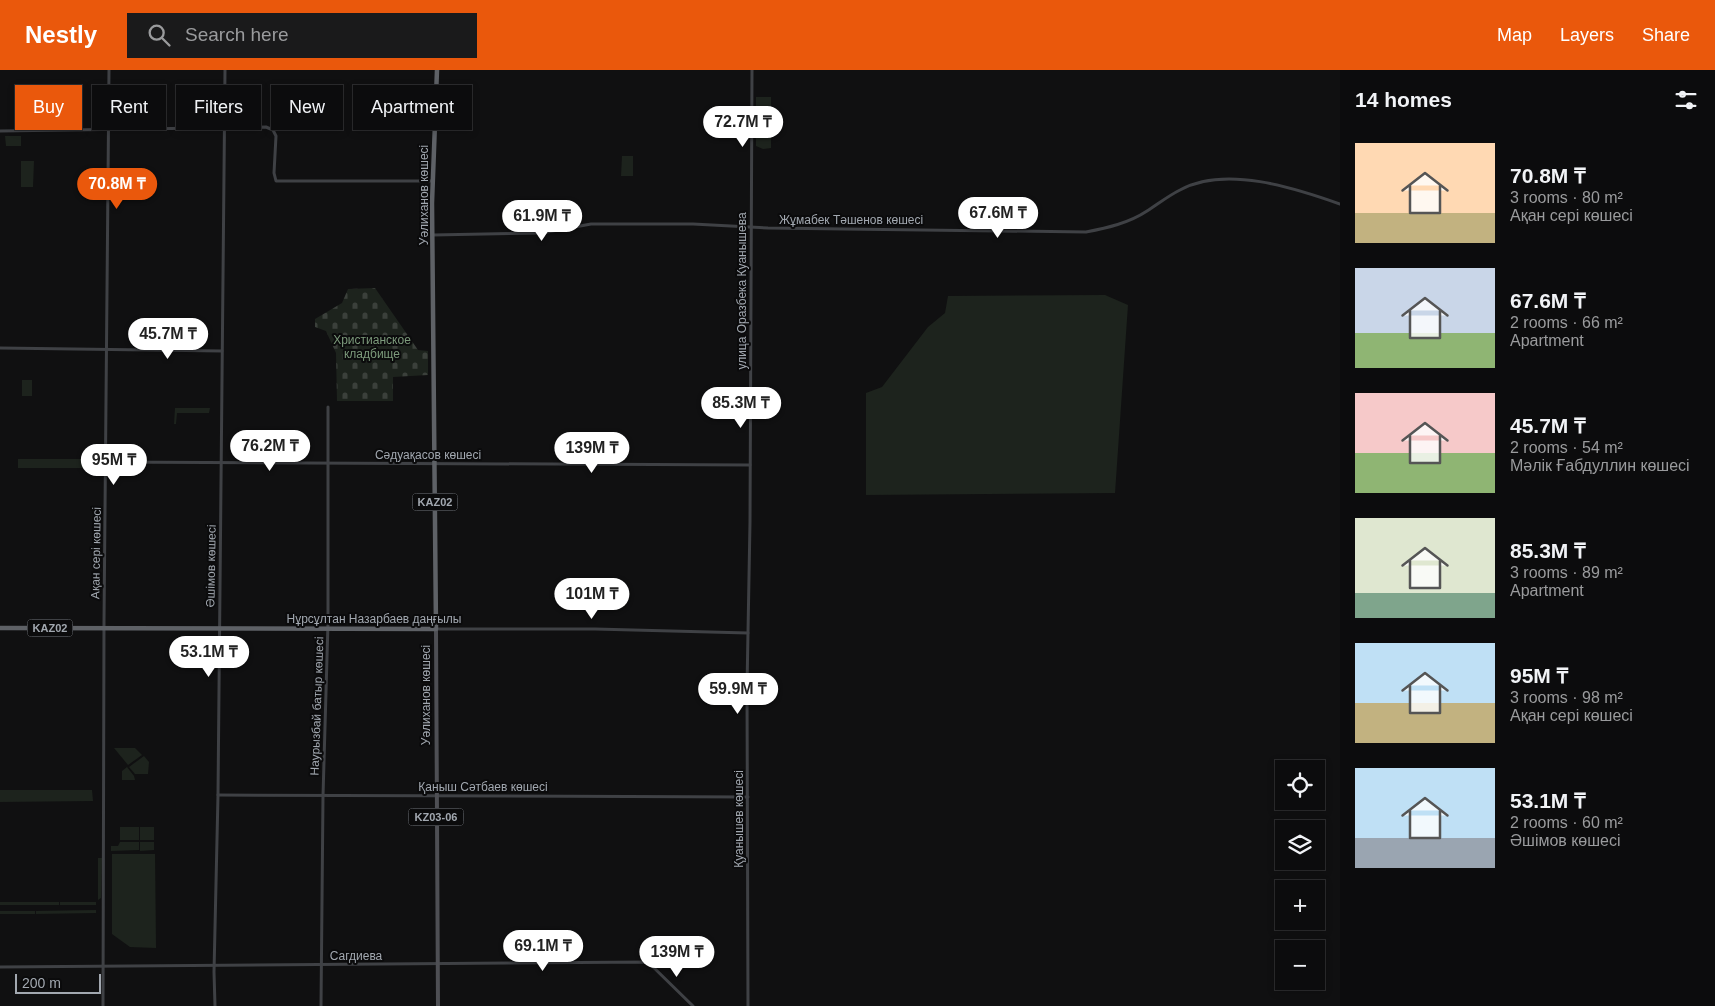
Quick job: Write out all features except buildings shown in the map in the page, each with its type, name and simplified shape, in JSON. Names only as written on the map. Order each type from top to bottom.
[{"type":"highway","name":"Уәлиханов көшесі","points":[[436,629],[434,290],[436,235],[433,181],[437,70]]},
{"type":"highway","name":"KАZ02","points":[[434,376],[436,235]]},
{"type":"highway","name":"Нұрсұлтан Назарбаев даңғылы","points":[[0,628],[436,629]]},
{"type":"main road","name":"Уәлиханов көшесі","points":[[436,629],[438,1006]]},
{"type":"street","name":"Ақан сері көшесі","points":[[109,70],[109,85]]},
{"type":"street","name":"Әшімов көшесі","points":[[225,85],[226,70]]},
{"type":"street","name":"улица Оразбека Куанышева","points":[[748,633],[752,70]]},
{"type":"street","points":[[261,127],[273,130],[276,138],[274,173],[276,181],[433,181]]},
{"type":"street","name":"Ақан сері көшесі","points":[[103,1006],[104,628],[109,130]]},
{"type":"street","points":[[0,131],[109,130]]},
{"type":"street","name":"Әшімов көшесі","points":[[214,1006],[218,795],[224,130]]},
{"type":"street","name":"Жұмабек Тәшенов көшесі","points":[[436,235],[542,233],[591,224],[693,224],[786,228],[1086,232],[1109,227],[1137,217],[1186,187],[1221,179],[1250,181],[1295,188],[1340,204]]},
{"type":"street","points":[[0,348],[222,351]]},
{"type":"street","name":"Наурызбай батыр көшесі","points":[[321,1006],[323,796],[328,628],[328,407]]},
{"type":"street","name":"Сәдуақасов көшесі","points":[[106,462],[750,465]]},
{"type":"street","name":"Нұрсұлтан Назарбаев даңғылы","points":[[436,629],[595,629],[748,633]]},
{"type":"street","name":"Қуанышев көшесі","points":[[748,633],[748,1006]]},
{"type":"street","name":"Қаныш Сәтбаев көшесі","points":[[218,795],[748,797]]},
{"type":"street","name":"Сагдиева","points":[[0,967],[648,962],[693,1006]]},
{"type":"green space","points":[[756,97],[771,97],[771,148],[763,149],[756,146]]},
{"type":"green space","points":[[5,136],[21,136],[21,146],[6,146]]},
{"type":"green space","points":[[622,156],[633,156],[633,176],[621,176]]},
{"type":"green space","points":[[21,161],[34,161],[33,187],[21,187]]},
{"type":"green space","name":"Христианское кладбище","points":[[375,288],[418,350],[428,351],[428,375],[393,377],[393,401],[337,401],[336,353],[326,331],[315,327],[315,319],[342,303],[348,289]]},
{"type":"green space","points":[[1105,295],[1128,305],[1115,493],[866,495],[866,393],[882,387],[928,327],[945,313],[948,296]]},
{"type":"green space","points":[[22,380],[32,380],[32,396],[22,396]]},
{"type":"green space","points":[[175,408],[210,408],[209,413],[177,413],[176,424],[174,424]]},
{"type":"green space","points":[[18,459],[99,459],[99,468],[18,468]]},
{"type":"green space","points":[[114,748],[135,748],[142,755],[128,765]]},
{"type":"green space","points":[[144,756],[149,762],[148,774],[135,774],[129,767]]},
{"type":"green space","points":[[127,767],[135,780],[122,780],[122,771]]},
{"type":"green space","points":[[0,790],[92,790],[93,801],[0,802]]},
{"type":"green space","points":[[120,827],[139,827],[139,840],[120,840]]},
{"type":"green space","points":[[140,827],[154,827],[154,840],[140,840]]},
{"type":"green space","points":[[120,842],[139,842],[139,850],[111,851],[111,846],[118,846]]},
{"type":"green space","points":[[140,842],[154,842],[154,850],[140,851]]},
{"type":"green space","points":[[112,854],[155,854],[156,948],[130,947],[112,934]]},
{"type":"green space","points":[[98,858],[102,858],[101,898],[98,900]]},
{"type":"green space","points":[[0,902],[59,902],[59,905],[0,905]]},
{"type":"green space","points":[[60,902],[96,902],[96,905],[60,905]]},
{"type":"green space","points":[[96,910],[96,913],[36,914],[36,911]]},
{"type":"green space","points":[[0,911],[35,911],[35,914],[0,914]]}]
